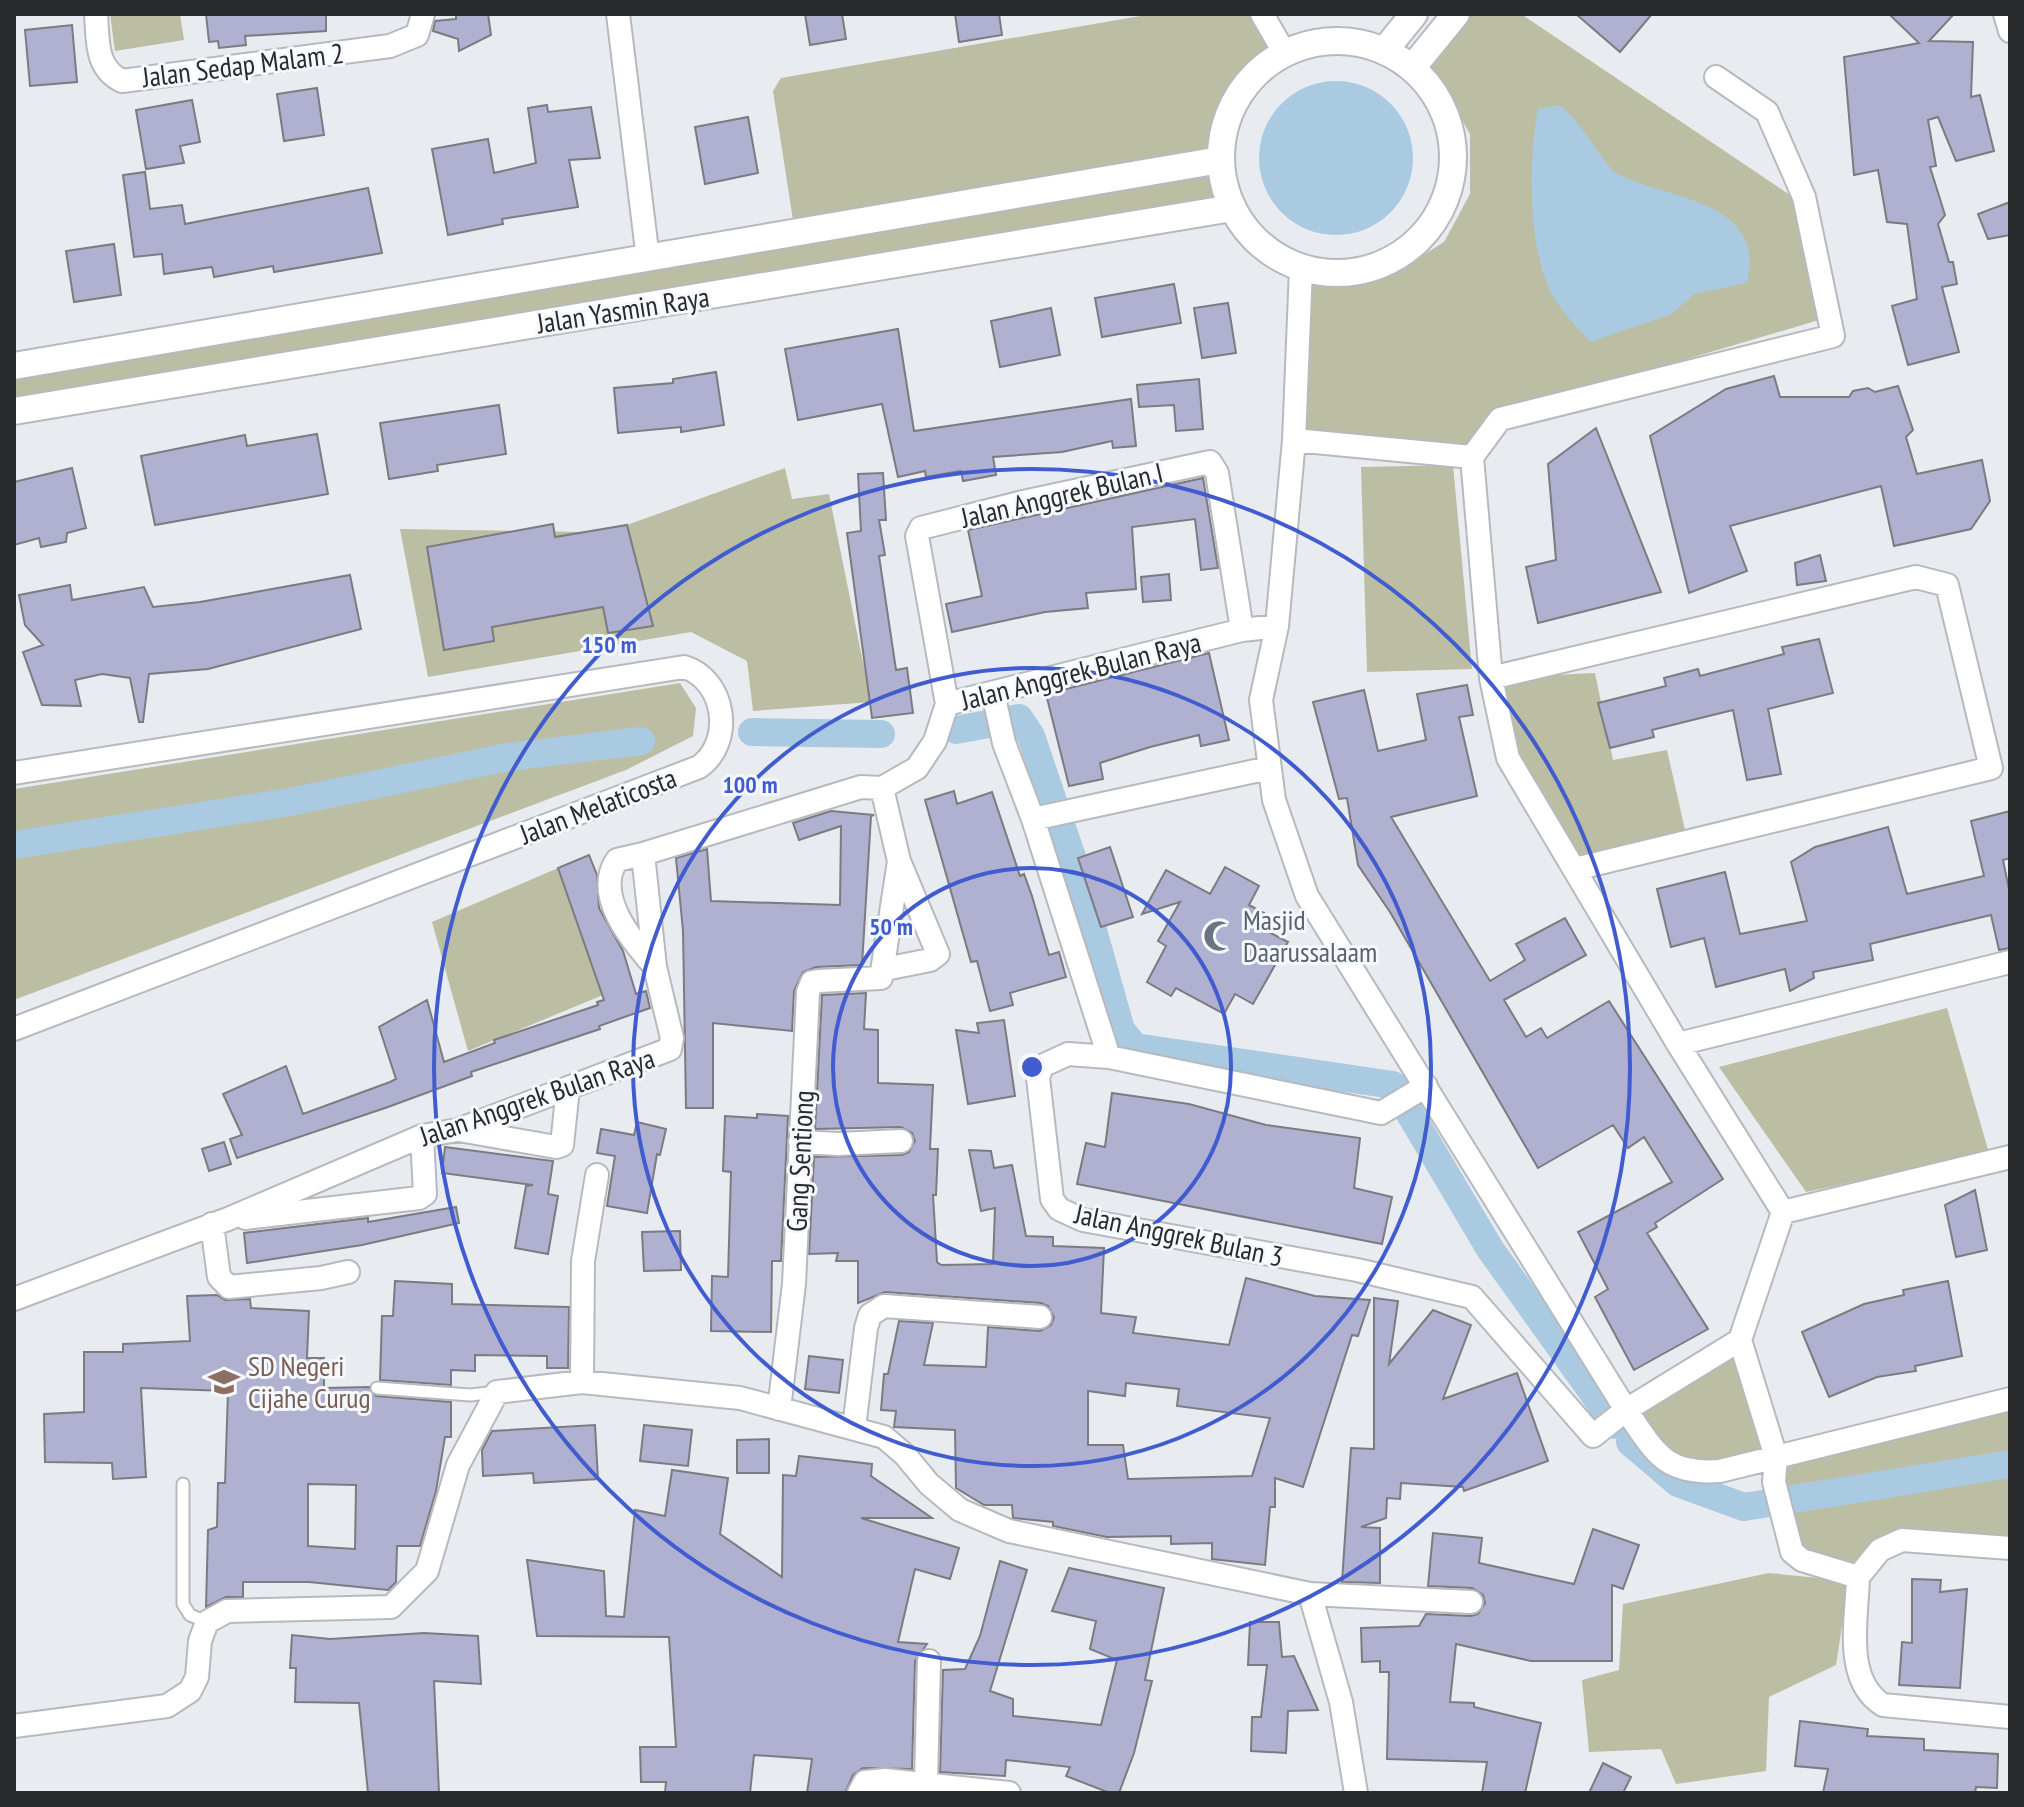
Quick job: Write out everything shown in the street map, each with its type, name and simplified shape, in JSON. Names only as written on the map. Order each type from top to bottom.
[{"type":"street","name":"Jalan Sedap Malam 2","points":[[96,14],[101,62],[110,76],[122,81],[390,46],[417,35],[423,14]]},
{"type":"street","points":[[618,14],[648,259]]},
{"type":"street","points":[[1262,14],[1284,52]]},
{"type":"street","points":[[1385,50],[1414,14]]},
{"type":"street","points":[[1412,68],[1456,14]]},
{"type":"street","points":[[1337,40],[1385,50],[1412,68],[1432,89],[1446,115],[1452,144],[1452,173],[1444,201],[1430,227],[1410,248],[1385,264],[1343,273],[1301,269],[1260,245],[1232,208],[1220,160],[1222,132],[1243,87],[1284,52],[1309,43],[1337,40]]},
{"type":"street","points":[[1716,77],[1767,112],[1804,197],[1833,336],[1500,419],[1472,457],[1491,678],[1508,758],[1678,1044],[1783,1212]]},
{"type":"street","name":"Jalan Yasmin Raya","points":[[14,366],[1220,160]]},
{"type":"street","name":"Jalan Yasmin Raya","points":[[14,411],[1232,208]]},
{"type":"street","points":[[1301,269],[1294,440],[1277,626],[1261,700],[1269,768],[1274,800],[1307,896],[1413,1095],[1655,1452],[1678,1470],[1720,1471],[2010,1399]]},
{"type":"street","points":[[1294,440],[1472,457]]},
{"type":"street","name":"Jalan Anggrek Bulan I","points":[[947,704],[917,536],[921,528],[1023,502],[1210,462],[1217,473],[1242,630]]},
{"type":"street","points":[[1491,678],[1916,577],[1947,585],[1991,768],[1575,869]]},
{"type":"street","name":"Jalan Anggrek Bulan Raya","points":[[14,1299],[220,1222],[422,1136],[458,1130],[670,1049],[672,1038],[655,967],[643,854],[861,787],[882,788],[925,760],[947,704],[995,699],[1242,630],[1277,626]]},
{"type":"street","name":"Jalan Melaticosta","points":[[14,773],[684,667],[698,671],[710,681],[721,708],[719,740],[710,759],[699,767],[14,1029]]},
{"type":"street","points":[[995,699],[1004,743],[1049,815],[1109,1057]]},
{"type":"street","points":[[1049,815],[1269,768]]},
{"type":"street","points":[[882,788],[899,861],[938,954],[930,960],[883,974],[899,861]]},
{"type":"street","points":[[643,854],[617,860],[609,883],[612,901],[629,937],[655,967]]},
{"type":"street","points":[[1678,1044],[2010,962]]},
{"type":"street","name":"Gang Sentiong","points":[[779,1409],[794,1284],[808,992],[812,982],[883,974]]},
{"type":"street","name":"Jalan Anggrek Bulan 3","points":[[1413,1095],[1381,1113],[1109,1057],[1068,1054],[1042,1066],[1038,1078],[1052,1199],[1059,1209],[1083,1220],[1357,1270],[1472,1297],[1593,1436],[1626,1410],[1740,1340]]},
{"type":"street","points":[[458,1130],[556,1147],[562,1145],[568,1088]]},
{"type":"street","points":[[348,1272],[321,1278],[229,1287],[219,1277],[220,1222],[419,1198],[425,1194],[427,1184],[422,1136]]},
{"type":"street","points":[[800,1142],[901,1141]]},
{"type":"street","points":[[1783,1212],[2010,1157]]},
{"type":"street","points":[[582,1382],[583,1261],[597,1175]]},
{"type":"street","points":[[1783,1212],[1740,1340],[1776,1457],[1775,1489],[1792,1552],[1802,1560],[1858,1577]]},
{"type":"street","points":[[854,1428],[866,1328],[870,1315],[884,1306],[1040,1317]]},
{"type":"street","points":[[14,1726],[167,1706],[190,1691],[197,1677],[200,1641],[207,1622],[227,1611],[391,1607],[427,1571],[458,1465],[497,1392],[582,1382],[740,1398],[884,1437],[905,1455],[929,1484],[960,1510],[1009,1531],[1310,1594],[1471,1602]]},
{"type":"street","points":[[2010,1548],[1902,1540],[1880,1550],[1858,1577],[1857,1664],[1861,1685],[1883,1705],[2010,1717]]},
{"type":"street","points":[[1310,1594],[1341,1702],[1356,1793]]},
{"type":"street","points":[[926,1782],[929,1661]]},
{"type":"street","points":[[859,1793],[865,1782],[926,1782],[981,1792],[1009,1793]]},
{"type":"lane","points":[[377,1388],[470,1395],[497,1392]]},
{"type":"lane","points":[[183,1484],[183,1604],[190,1615],[207,1622]]},
{"type":"green space","points":[[110,14],[180,14],[184,40],[115,51]]},
{"type":"green space","points":[[1152,14],[1263,14],[1284,52],[1246,88],[1226,120],[1223,157],[1232,208],[14,412],[14,366],[795,233],[773,91],[781,78]]},
{"type":"green space","points":[[1472,14],[1521,14],[1793,197],[1819,320],[1498,415],[1472,457],[1294,440],[1301,269],[1329,274],[1398,271],[1444,242],[1470,194],[1470,134],[1431,66]]},
{"type":"green space","points":[[1453,465],[1472,669],[1367,672],[1361,467]]},
{"type":"green space","points":[[785,468],[792,499],[829,494],[871,702],[753,711],[747,661],[691,632],[428,677],[400,529],[586,532],[627,525]]},
{"type":"green space","points":[[1595,673],[1613,760],[1667,750],[1688,843],[1575,869],[1508,758],[1491,678]]},
{"type":"green space","points":[[680,683],[696,708],[693,736],[626,770],[14,1000],[14,789]]},
{"type":"green space","points":[[558,868],[603,995],[468,1051],[432,922]]},
{"type":"green space","points":[[1947,1008],[1989,1153],[1806,1192],[1719,1067]]},
{"type":"green space","points":[[1740,1340],[1776,1457],[2010,1399],[2010,1548],[1902,1540],[1858,1577],[1802,1560],[1776,1458],[1678,1470],[1626,1410]]},
{"type":"green space","points":[[1769,1573],[1849,1581],[1836,1665],[1769,1697],[1766,1771],[1676,1784],[1661,1749],[1589,1752],[1582,1680],[1619,1670],[1623,1604]]},
{"type":"water","points":[[1336,81],[1366,86],[1391,103],[1408,128],[1413,158],[1408,188],[1391,213],[1366,230],[1336,235],[1306,230],[1281,213],[1264,188],[1259,158],[1264,128],[1281,103],[1306,86]]},
{"type":"water","points":[[1559,105],[1568,112],[1612,170],[1639,183],[1709,207],[1728,218],[1742,234],[1749,255],[1747,283],[1694,294],[1672,314],[1590,342],[1554,298],[1545,279],[1534,231],[1532,154],[1538,109]]},
{"type":"building","points":[[206,14],[326,14],[326,31],[245,36],[246,45],[219,48],[218,41],[209,42]]},
{"type":"building","points":[[456,14],[488,14],[491,35],[459,51],[458,39],[433,31],[435,21],[456,19]]},
{"type":"building","points":[[805,14],[842,14],[846,39],[810,45]]},
{"type":"building","points":[[955,14],[999,14],[1002,35],[959,42]]},
{"type":"building","points":[[1576,14],[1652,14],[1620,52]]},
{"type":"building","points":[[1889,14],[1954,14],[1929,41],[1973,42],[1971,97],[1980,95],[1994,151],[1956,161],[1938,117],[1928,120],[1936,166],[1930,167],[1945,215],[1938,224],[1949,262],[1953,262],[1957,284],[1942,287],[1959,352],[1908,365],[1892,306],[1917,299],[1907,224],[1887,222],[1878,170],[1854,175],[1844,57],[1919,43]]},
{"type":"building","points":[[72,25],[77,82],[30,86],[25,30]]},
{"type":"building","points":[[317,88],[324,135],[284,141],[277,94]]},
{"type":"building","points":[[192,100],[200,142],[180,146],[184,163],[146,169],[136,110]]},
{"type":"building","points":[[547,105],[548,112],[591,107],[600,158],[569,160],[578,207],[502,219],[503,224],[448,235],[432,149],[488,139],[494,173],[536,163],[528,108]]},
{"type":"building","points":[[748,117],[758,173],[705,184],[695,127]]},
{"type":"building","points":[[145,172],[150,209],[182,205],[185,224],[368,188],[382,253],[274,272],[273,266],[214,277],[212,267],[164,274],[162,254],[134,257],[123,175]]},
{"type":"building","points":[[2010,202],[2010,235],[1988,239],[1978,214]]},
{"type":"building","points":[[114,244],[121,295],[74,302],[66,251]]},
{"type":"building","points":[[1174,284],[1181,323],[1102,337],[1095,298]]},
{"type":"building","points":[[1228,303],[1236,353],[1202,358],[1194,308]]},
{"type":"building","points":[[1051,308],[1060,355],[1000,367],[991,321]]},
{"type":"building","points":[[898,329],[914,431],[1131,399],[1136,446],[1113,448],[1112,441],[1062,452],[993,457],[996,475],[963,481],[961,471],[926,477],[925,471],[898,477],[882,404],[798,420],[785,349]]},
{"type":"building","points":[[716,372],[724,425],[681,432],[681,427],[618,433],[614,388],[673,383],[673,379]]},
{"type":"building","points":[[1774,376],[1780,397],[1849,397],[1853,391],[1868,388],[1875,392],[1898,386],[1913,430],[1906,437],[1917,474],[1982,460],[1990,501],[1971,529],[1894,546],[1881,486],[1730,526],[1747,571],[1689,593],[1650,436],[1726,389]]},
{"type":"building","points":[[1199,379],[1203,429],[1176,431],[1174,405],[1139,407],[1137,385]]},
{"type":"building","points":[[499,405],[506,454],[437,465],[438,471],[389,479],[380,423]]},
{"type":"building","points":[[1596,428],[1661,592],[1538,623],[1526,567],[1556,560],[1548,464]]},
{"type":"building","points":[[317,434],[328,494],[155,525],[141,456],[245,435],[247,446]]},
{"type":"building","points":[[72,468],[86,528],[67,533],[66,542],[41,547],[39,538],[14,545],[14,482]]},
{"type":"building","points":[[883,473],[886,520],[879,520],[885,555],[879,556],[896,670],[907,668],[913,713],[872,718],[847,533],[861,531],[858,474]]},
{"type":"building","points":[[1203,478],[1218,568],[1201,570],[1195,519],[1132,527],[1136,589],[1086,593],[1088,608],[1045,612],[952,632],[946,604],[982,596],[968,530]]},
{"type":"building","points":[[553,524],[555,537],[627,525],[653,626],[608,633],[603,607],[492,627],[494,641],[444,650],[427,547]]},
{"type":"building","points":[[1820,555],[1826,581],[1797,585],[1795,563]]},
{"type":"building","points":[[1169,574],[1171,600],[1143,602],[1141,577]]},
{"type":"building","points":[[350,575],[361,629],[208,669],[149,674],[143,722],[139,722],[130,678],[102,674],[75,680],[81,706],[42,705],[23,652],[43,645],[25,625],[19,595],[70,585],[72,600],[144,587],[153,607],[200,602]]},
{"type":"building","points":[[1819,639],[1833,693],[1768,709],[1781,774],[1747,780],[1733,710],[1652,730],[1654,737],[1610,748],[1598,703],[1666,686],[1664,678],[1698,669],[1700,676],[1784,654],[1782,647]]},
{"type":"building","points":[[1209,653],[1229,740],[1201,746],[1199,735],[1150,747],[1100,763],[1103,779],[1069,786],[1046,694]]},
{"type":"building","points":[[1467,685],[1473,715],[1459,717],[1477,796],[1391,817],[1490,981],[1525,960],[1516,944],[1565,918],[1586,955],[1504,1000],[1526,1037],[1541,1028],[1547,1038],[1609,1001],[1723,1179],[1655,1223],[1657,1227],[1647,1233],[1708,1329],[1634,1370],[1595,1297],[1608,1289],[1578,1232],[1672,1182],[1644,1137],[1628,1148],[1613,1125],[1538,1168],[1390,912],[1358,865],[1347,798],[1339,799],[1313,702],[1364,690],[1378,751],[1426,740],[1417,694]]},
{"type":"building","points":[[954,791],[957,804],[992,792],[1020,876],[1024,874],[1032,896],[1049,955],[1059,952],[1066,977],[1010,993],[1013,1005],[990,1011],[977,961],[971,962],[925,800]]},
{"type":"building","points":[[831,811],[874,815],[871,816],[862,965],[816,967],[803,972],[794,991],[792,1031],[713,1023],[713,1108],[686,1108],[683,931],[676,858],[707,849],[711,901],[840,905],[841,826],[799,840],[793,823]]},
{"type":"building","points":[[2010,811],[2010,858],[2003,860],[2010,894],[2010,948],[1999,950],[1991,915],[1870,944],[1873,960],[1813,972],[1814,978],[1790,991],[1785,969],[1716,987],[1704,938],[1671,947],[1657,889],[1725,872],[1740,934],[1807,921],[1791,862],[1815,847],[1888,827],[1907,894],[1984,876],[1971,821]]},
{"type":"building","points":[[1110,847],[1133,917],[1101,927],[1078,858]]},
{"type":"building","points":[[589,855],[597,875],[599,908],[623,951],[636,994],[646,991],[650,1008],[599,1026],[600,1029],[471,1072],[472,1076],[388,1107],[237,1158],[230,1139],[242,1135],[223,1094],[286,1066],[303,1114],[390,1082],[396,1079],[379,1027],[427,1000],[444,1062],[495,1043],[494,1040],[598,1005],[597,1002],[604,1000],[558,868]]},
{"type":"building","name":"Masjid Daarussalaam","points":[[1225,867],[1259,886],[1249,905],[1275,919],[1269,932],[1288,942],[1253,1004],[1235,994],[1224,1014],[1176,988],[1171,996],[1147,982],[1166,946],[1158,941],[1180,902],[1142,914],[1166,870],[1210,894]]},
{"type":"building","points":[[866,993],[864,1029],[878,1030],[878,1083],[933,1085],[930,1149],[938,1149],[936,1195],[933,1195],[937,1262],[941,1265],[993,1264],[995,1208],[981,1211],[969,1150],[991,1151],[994,1168],[1012,1165],[1026,1236],[1053,1237],[1053,1246],[1104,1248],[1101,1313],[1136,1317],[1133,1333],[1229,1345],[1246,1278],[1315,1296],[1370,1300],[1358,1336],[1352,1335],[1303,1487],[1275,1478],[1275,1507],[1270,1507],[1265,1565],[1212,1559],[1212,1543],[1171,1544],[1171,1536],[1107,1537],[1053,1526],[1053,1522],[1013,1518],[1012,1505],[984,1505],[956,1488],[955,1430],[894,1427],[896,1411],[881,1410],[884,1374],[888,1374],[899,1321],[933,1323],[924,1365],[986,1367],[988,1327],[1040,1331],[1051,1325],[1054,1317],[1048,1306],[1041,1303],[885,1292],[858,1303],[858,1261],[836,1261],[838,1253],[809,1254],[814,1157],[902,1155],[909,1152],[915,1141],[912,1133],[901,1127],[815,1129],[822,995]],"holes":[[[1126,1383],[1179,1389],[1177,1406],[1270,1418],[1252,1476],[1128,1479],[1123,1445],[1088,1445],[1088,1391],[1125,1396]]]},
{"type":"building","points":[[1004,1020],[1015,1096],[968,1104],[956,1030],[979,1033],[977,1023]]},
{"type":"building","points":[[1112,1093],[1189,1104],[1266,1125],[1360,1138],[1354,1188],[1392,1197],[1382,1244],[1077,1184],[1086,1143],[1105,1147]]},
{"type":"building","points":[[757,1114],[788,1116],[781,1261],[772,1261],[771,1332],[711,1331],[712,1276],[728,1277],[731,1172],[723,1171],[725,1116],[757,1118]]},
{"type":"building","points":[[637,1122],[666,1129],[660,1155],[657,1154],[647,1213],[607,1206],[615,1156],[597,1153],[601,1129],[634,1135]]},
{"type":"building","points":[[224,1142],[231,1164],[209,1171],[202,1149]]},
{"type":"building","points":[[445,1147],[553,1161],[548,1194],[558,1196],[548,1254],[515,1248],[526,1186],[533,1185],[442,1173]]},
{"type":"building","points":[[1975,1190],[1987,1250],[1956,1257],[1945,1205]]},
{"type":"building","points":[[456,1207],[459,1223],[362,1245],[247,1263],[244,1233],[368,1218],[368,1222]]},
{"type":"building","points":[[680,1231],[681,1270],[644,1271],[642,1232]]},
{"type":"building","points":[[395,1281],[452,1284],[452,1304],[569,1307],[568,1368],[547,1368],[547,1356],[475,1355],[475,1371],[451,1370],[451,1385],[380,1380],[382,1316],[393,1316]]},
{"type":"building","points":[[1948,1281],[1962,1356],[1915,1366],[1916,1371],[1877,1377],[1829,1397],[1802,1332],[1864,1304],[1904,1295],[1903,1290]]},
{"type":"building","points":[[217,1295],[225,1300],[250,1299],[251,1308],[309,1311],[307,1358],[324,1358],[324,1388],[369,1387],[376,1396],[451,1402],[451,1437],[445,1437],[436,1491],[420,1546],[397,1546],[396,1582],[388,1590],[309,1582],[243,1582],[243,1597],[226,1597],[206,1607],[208,1530],[217,1527],[218,1483],[225,1483],[228,1391],[141,1388],[146,1477],[113,1479],[112,1463],[45,1462],[44,1414],[84,1412],[84,1352],[123,1352],[123,1344],[190,1341],[187,1296]],"holes":[[[308,1484],[356,1485],[355,1549],[308,1546]]]},
{"type":"building","points":[[1374,1298],[1398,1301],[1389,1364],[1433,1310],[1471,1325],[1443,1399],[1517,1373],[1548,1461],[1464,1491],[1463,1487],[1401,1483],[1400,1499],[1387,1498],[1386,1518],[1361,1527],[1380,1528],[1380,1583],[1342,1582],[1351,1448],[1374,1449]]},
{"type":"building","points":[[809,1356],[843,1360],[839,1393],[805,1389]]},
{"type":"building","points":[[595,1425],[598,1479],[534,1483],[533,1473],[483,1476],[482,1450],[492,1431]]},
{"type":"building","points":[[644,1425],[692,1430],[688,1466],[640,1461]]},
{"type":"building","points":[[769,1439],[769,1473],[737,1473],[737,1440]]},
{"type":"building","points":[[799,1456],[872,1464],[871,1476],[932,1518],[861,1518],[959,1548],[950,1579],[915,1569],[898,1642],[927,1644],[915,1661],[912,1769],[863,1768],[853,1775],[845,1793],[807,1793],[812,1759],[754,1755],[750,1793],[665,1793],[666,1782],[641,1782],[640,1747],[676,1747],[669,1637],[537,1636],[527,1560],[604,1571],[606,1616],[624,1617],[635,1510],[665,1516],[672,1470],[728,1478],[720,1534],[782,1577],[783,1475],[796,1476]]},
{"type":"building","points":[[1593,1529],[1639,1545],[1623,1589],[1612,1585],[1612,1661],[1531,1661],[1456,1644],[1450,1702],[1474,1703],[1474,1707],[1541,1723],[1525,1793],[1482,1793],[1487,1762],[1387,1759],[1389,1672],[1380,1672],[1380,1661],[1362,1662],[1361,1628],[1419,1626],[1426,1614],[1471,1616],[1478,1614],[1485,1603],[1483,1595],[1472,1588],[1428,1586],[1433,1533],[1482,1538],[1479,1563],[1574,1584]]},
{"type":"building","points":[[1000,1561],[1027,1570],[990,1691],[1013,1699],[1013,1716],[1101,1725],[1117,1660],[1090,1649],[1096,1621],[1052,1611],[1069,1568],[1164,1588],[1145,1680],[1152,1681],[1134,1753],[1119,1793],[1110,1793],[1066,1776],[1070,1767],[1006,1760],[1005,1776],[940,1772],[943,1670],[965,1669],[980,1636]]},
{"type":"building","points":[[1912,1579],[1941,1580],[1940,1592],[1967,1589],[1960,1688],[1899,1685],[1902,1642],[1912,1643]]},
{"type":"building","points":[[1250,1622],[1279,1622],[1282,1657],[1294,1656],[1318,1710],[1288,1711],[1286,1753],[1251,1751],[1252,1717],[1261,1717],[1267,1665],[1248,1665]]},
{"type":"building","points":[[424,1633],[478,1636],[481,1684],[434,1681],[439,1793],[368,1793],[359,1703],[295,1702],[296,1668],[290,1668],[292,1635],[330,1639]]},
{"type":"building","points":[[1800,1721],[1868,1729],[1867,1736],[1924,1739],[1924,1750],[1998,1754],[1997,1788],[1976,1787],[1975,1793],[1823,1793],[1828,1769],[1795,1766]]},
{"type":"building","points":[[1603,1763],[1631,1777],[1623,1793],[1589,1793]]},
{"type":"waterway","points":[[956,730],[1019,718],[1031,736],[1075,866],[1121,1030],[1135,1047],[1393,1085],[1490,1249],[1616,1425]]},
{"type":"waterway","points":[[752,732],[881,734]]},
{"type":"waterway","points":[[14,845],[290,802],[508,757],[641,741]]},
{"type":"waterway","points":[[1630,1442],[1678,1483],[1744,1507],[2010,1464]]},
{"type":"place","name":"Masjid Daarussalaam","points":[[1219,936]]},
{"type":"place","name":"SD Negeri Cijahe Curug","points":[[224,1382]]}]
